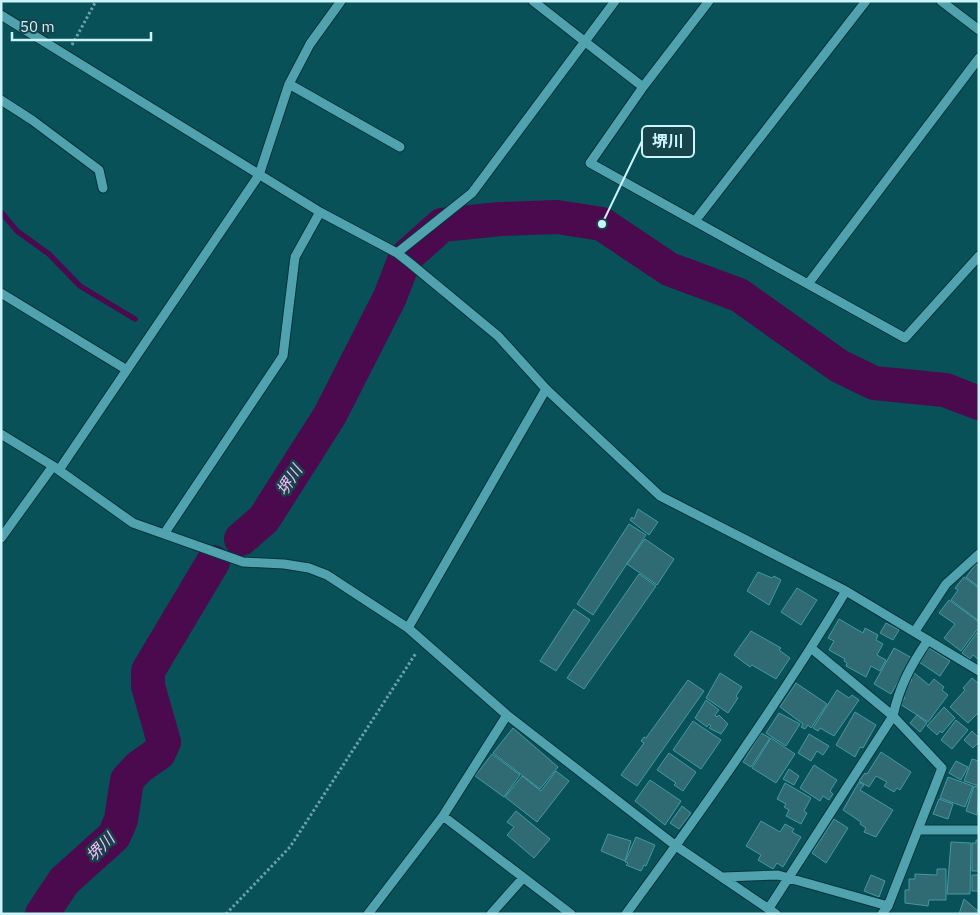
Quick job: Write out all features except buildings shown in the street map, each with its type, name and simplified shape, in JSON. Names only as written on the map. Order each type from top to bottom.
[{"type":"street","points":[[1,538],[56,468],[126,370],[259,176],[289,84],[310,44],[341,1]]},
{"type":"street","points":[[533,1],[643,87]]},
{"type":"street","points":[[398,254],[472,193],[584,40],[615,1]]},
{"type":"street","points":[[709,1],[643,87],[590,163],[905,338],[979,256]]},
{"type":"street","points":[[694,221],[866,1]]},
{"type":"street","points":[[941,1],[979,30]]},
{"type":"street","points":[[1,15],[259,176],[320,212],[398,254],[498,336],[546,389],[660,496],[846,591],[979,671]]},
{"type":"street","points":[[808,284],[979,58]]},
{"type":"street","points":[[289,84],[400,146]]},
{"type":"street","points":[[1,100],[32,120],[99,170],[103,188]]},
{"type":"street","points":[[164,534],[283,356],[295,257],[320,212]]},
{"type":"street","points":[[1,294],[126,370]]},
{"type":"street","points":[[408,628],[546,389]]},
{"type":"street","points":[[1,434],[56,468],[133,523],[243,562],[284,564],[309,568],[327,575],[408,628],[507,715],[676,846],[772,911],[788,878],[893,716],[908,670],[928,640]]},
{"type":"street","points":[[915,631],[946,584],[979,554]]},
{"type":"street","points":[[626,914],[676,846],[811,648],[846,591]]},
{"type":"street","points":[[722,877],[778,875],[885,910],[920,830],[942,768],[893,716],[811,648]]},
{"type":"street","points":[[368,914],[443,816],[507,715]]},
{"type":"street","points":[[443,816],[572,914]]},
{"type":"street","points":[[920,830],[979,830]]},
{"type":"street","points":[[491,914],[523,878]]},
{"type":"path","points":[[66,56],[96,1]]},
{"type":"path","points":[[226,914],[290,847],[423,642]]},
{"type":"waterway","points":[[1,212],[17,231],[49,254],[80,286],[135,319]]},
{"type":"waterway","name":"堺川","points":[[241,539],[264,519],[330,415],[390,297],[405,258],[442,225],[500,219],[557,217],[602,224],[669,269],[739,295],[839,366],[874,383],[945,390],[979,403]]},
{"type":"waterway","name":"堺川","points":[[42,914],[64,881],[114,836],[121,820],[127,780],[139,767],[159,753],[164,742],[148,686],[148,671],[213,562]]},
{"type":"place","name":"堺川","points":[[602,224]]}]
